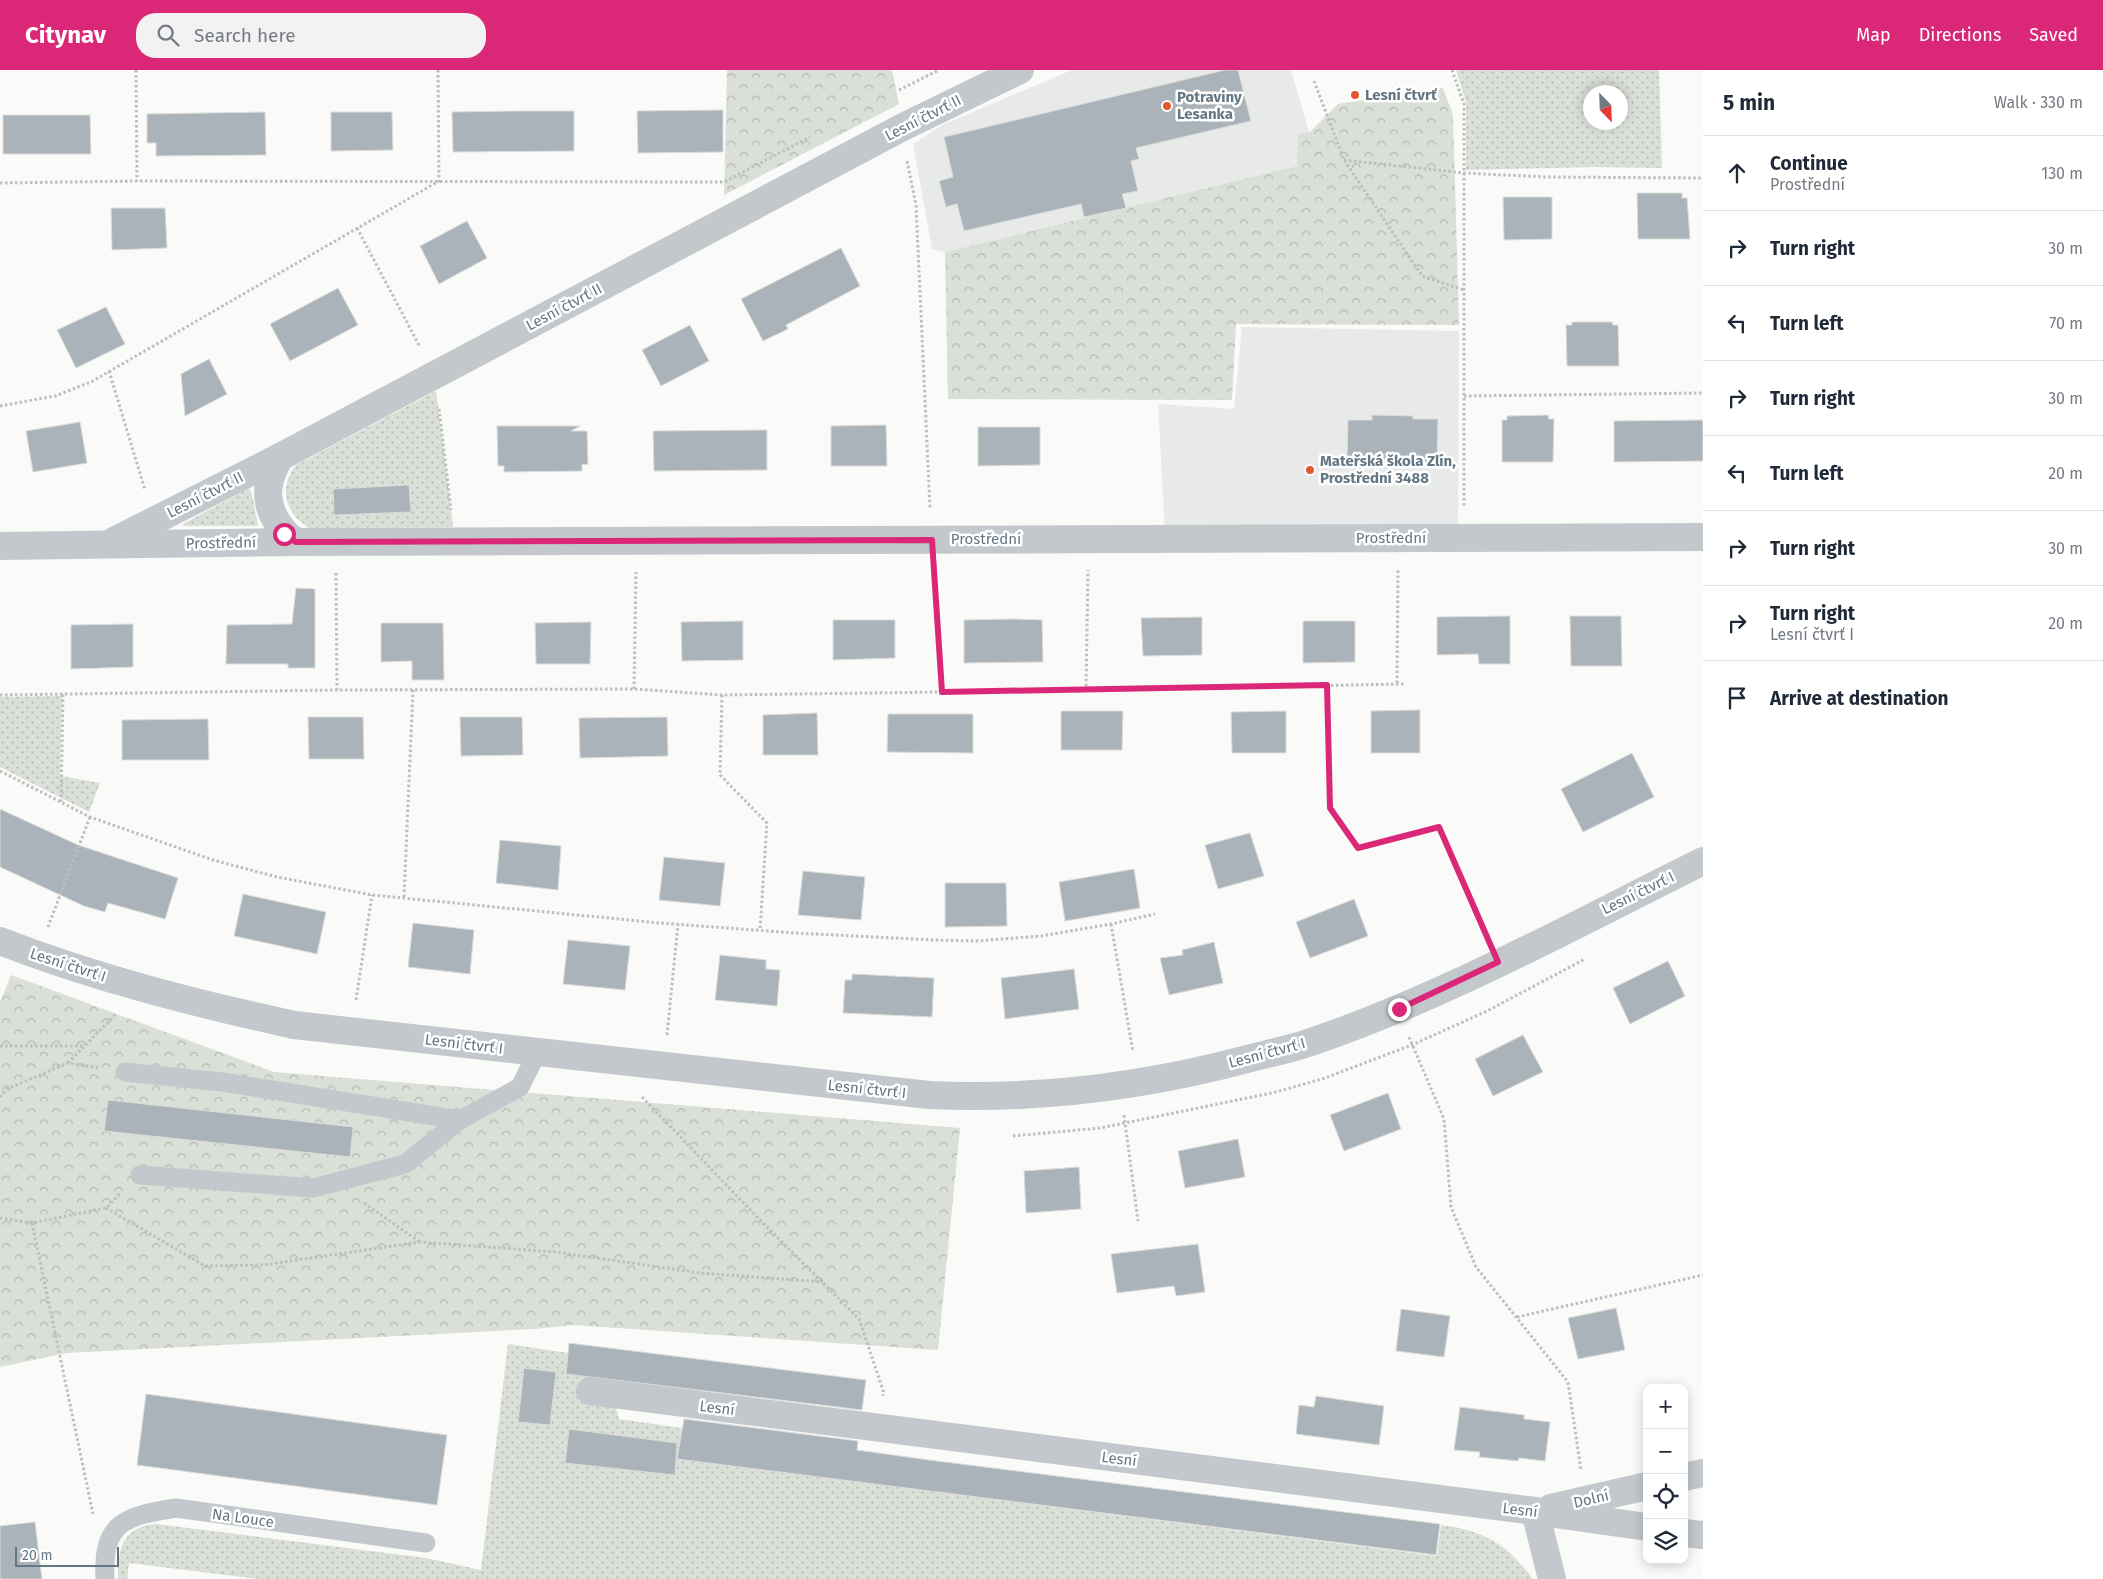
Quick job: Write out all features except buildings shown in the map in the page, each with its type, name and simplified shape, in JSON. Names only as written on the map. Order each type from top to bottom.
[{"type":"street","name":"Lesní čtvrť II","points":[[109,544],[280,457],[892,133],[1020,70]]},
{"type":"street","points":[[280,457],[270,479],[268,490],[270,502],[276,523],[284,534],[296,542]]},
{"type":"street","name":"Prostřední","points":[[0,546],[455,541],[1703,537]]},
{"type":"street","name":"Lesní čtvrť I","points":[[0,941],[37,955],[141,988],[210,1007],[294,1025],[616,1062],[958,1097],[1052,1092],[1120,1085],[1184,1074],[1310,1043],[1399,1009],[1703,861]]},
{"type":"street","name":"Lesní","points":[[590,1391],[1535,1511],[1643,1526]]},
{"type":"street","points":[[1688,1476],[1703,1472]]},
{"type":"street","name":"Dolní","points":[[1535,1511],[1643,1487]]},
{"type":"street","points":[[1535,1511],[1552,1579]]},
{"type":"street","points":[[1688,1533],[1703,1535]]},
{"type":"lane","points":[[140,1175],[313,1188],[405,1164],[460,1120],[520,1087],[537,1052]]},
{"type":"lane","points":[[125,1072],[222,1082],[460,1120]]},
{"type":"lane","name":"Na Louce","points":[[105,1579],[108,1539],[120,1525],[140,1514],[176,1508],[426,1543]]},
{"type":"path","points":[[136,70],[137,181]]},
{"type":"path","points":[[438,70],[438,181]]},
{"type":"path","points":[[892,94],[939,70]]},
{"type":"path","points":[[1452,70],[1464,104],[1464,538]]},
{"type":"path","points":[[1314,81],[1344,160],[1422,276],[1464,290]]},
{"type":"path","points":[[0,183],[137,181],[724,182],[812,136]]},
{"type":"path","points":[[906,154],[916,205],[930,508]]},
{"type":"path","points":[[1344,160],[1464,172],[1547,177],[1703,178]]},
{"type":"path","points":[[0,406],[55,396],[91,382],[438,181]]},
{"type":"path","points":[[357,228],[420,348]]},
{"type":"path","points":[[109,371],[147,496]]},
{"type":"path","points":[[1464,396],[1703,393]]},
{"type":"path","points":[[438,406],[455,541]]},
{"type":"path","points":[[1397,684],[1398,538]]},
{"type":"path","points":[[1086,690],[1089,539]]},
{"type":"path","points":[[932,540],[942,692]]},
{"type":"path","points":[[634,688],[636,569]]},
{"type":"path","points":[[336,572],[337,690]]},
{"type":"path","points":[[0,695],[634,688],[722,695],[1404,684]]},
{"type":"path","points":[[1327,685],[1330,808],[1358,848],[1439,827],[1498,962]]},
{"type":"path","points":[[404,897],[412,690]]},
{"type":"path","points":[[60,802],[63,693]]},
{"type":"path","points":[[722,695],[720,775],[767,823],[760,930]]},
{"type":"path","points":[[0,772],[90,817],[212,860],[277,877],[372,894],[572,916],[834,935],[976,941],[1041,936],[1155,914]]},
{"type":"path","points":[[37,955],[90,817]]},
{"type":"path","points":[[352,1031],[372,894]]},
{"type":"path","points":[[664,1067],[678,924]]},
{"type":"path","points":[[1111,924],[1135,1059]]},
{"type":"path","points":[[0,1097],[8,1089],[68,1063],[141,988]]},
{"type":"path","points":[[0,1046],[85,1046]]},
{"type":"path","points":[[1417,1058],[1444,1119],[1450,1207],[1476,1266],[1568,1382],[1585,1500]]},
{"type":"path","points":[[616,1062],[631,1085],[759,1219],[859,1319],[883,1390],[878,1428]]},
{"type":"path","points":[[68,1063],[125,1072]]},
{"type":"path","points":[[1120,1085],[1138,1221]]},
{"type":"path","points":[[0,1218],[32,1224],[106,1208],[140,1175]]},
{"type":"path","points":[[335,1182],[420,1242]]},
{"type":"path","points":[[106,1208],[205,1266],[262,1265],[420,1242],[555,1252],[700,1274],[823,1282]]},
{"type":"path","points":[[32,1224],[95,1522]]},
{"type":"path","points":[[1517,1317],[1703,1275]]},
{"type":"shaded area","points":[[1072,70],[1291,70],[1309,132],[1298,134],[1297,166],[945,252],[932,249],[913,144],[942,125]]},
{"type":"shaded area","name":"Mateřská škola Zlín, Prostřední 3488","points":[[1242,327],[1459,331],[1458,532],[1165,533],[1158,404],[1234,409]]},
{"type":"green space","points":[[727,70],[892,70],[899,104],[724,195]]},
{"type":"green space","points":[[1456,70],[1659,70],[1662,168],[1594,167],[1466,170],[1466,102]]},
{"type":"green space","points":[[1443,88],[1453,115],[1459,325],[1236,324],[1232,400],[948,399],[945,252],[1297,166],[1298,134],[1310,132],[1338,104]]},
{"type":"green space","points":[[436,391],[453,527],[309,528],[294,515],[287,499],[286,491],[290,474],[296,465]]},
{"type":"green space","points":[[249,488],[252,494],[258,526],[184,526],[183,524]]},
{"type":"green space","points":[[62,696],[60,776],[100,783],[89,812],[0,767],[0,697]]},
{"type":"green space","points":[[11,975],[274,1072],[960,1128],[938,1350],[573,1325],[534,1329],[67,1353],[0,1367],[0,1002]]},
{"type":"green space","points":[[508,1344],[568,1353],[566,1374],[608,1379],[619,1419],[682,1428],[679,1459],[1437,1556],[1441,1525],[1470,1531],[1494,1541],[1514,1557],[1533,1579],[258,1579],[129,1563],[127,1579],[118,1579],[119,1558],[124,1541],[136,1529],[157,1524],[426,1558],[481,1570]]},
{"type":"place","name":"Lesní čtvrť","points":[[1355,95]]},
{"type":"place","name":"Potraviny Lesanka","points":[[1167,106]]},
{"type":"place","name":"Mateřská škola Zlín, Prostřední 3488","points":[[1310,470]]},
{"type":"route","points":[[284,534],[296,542],[932,540],[942,692],[1327,685],[1330,808],[1358,848],[1439,827],[1498,962],[1399,1009]]}]
